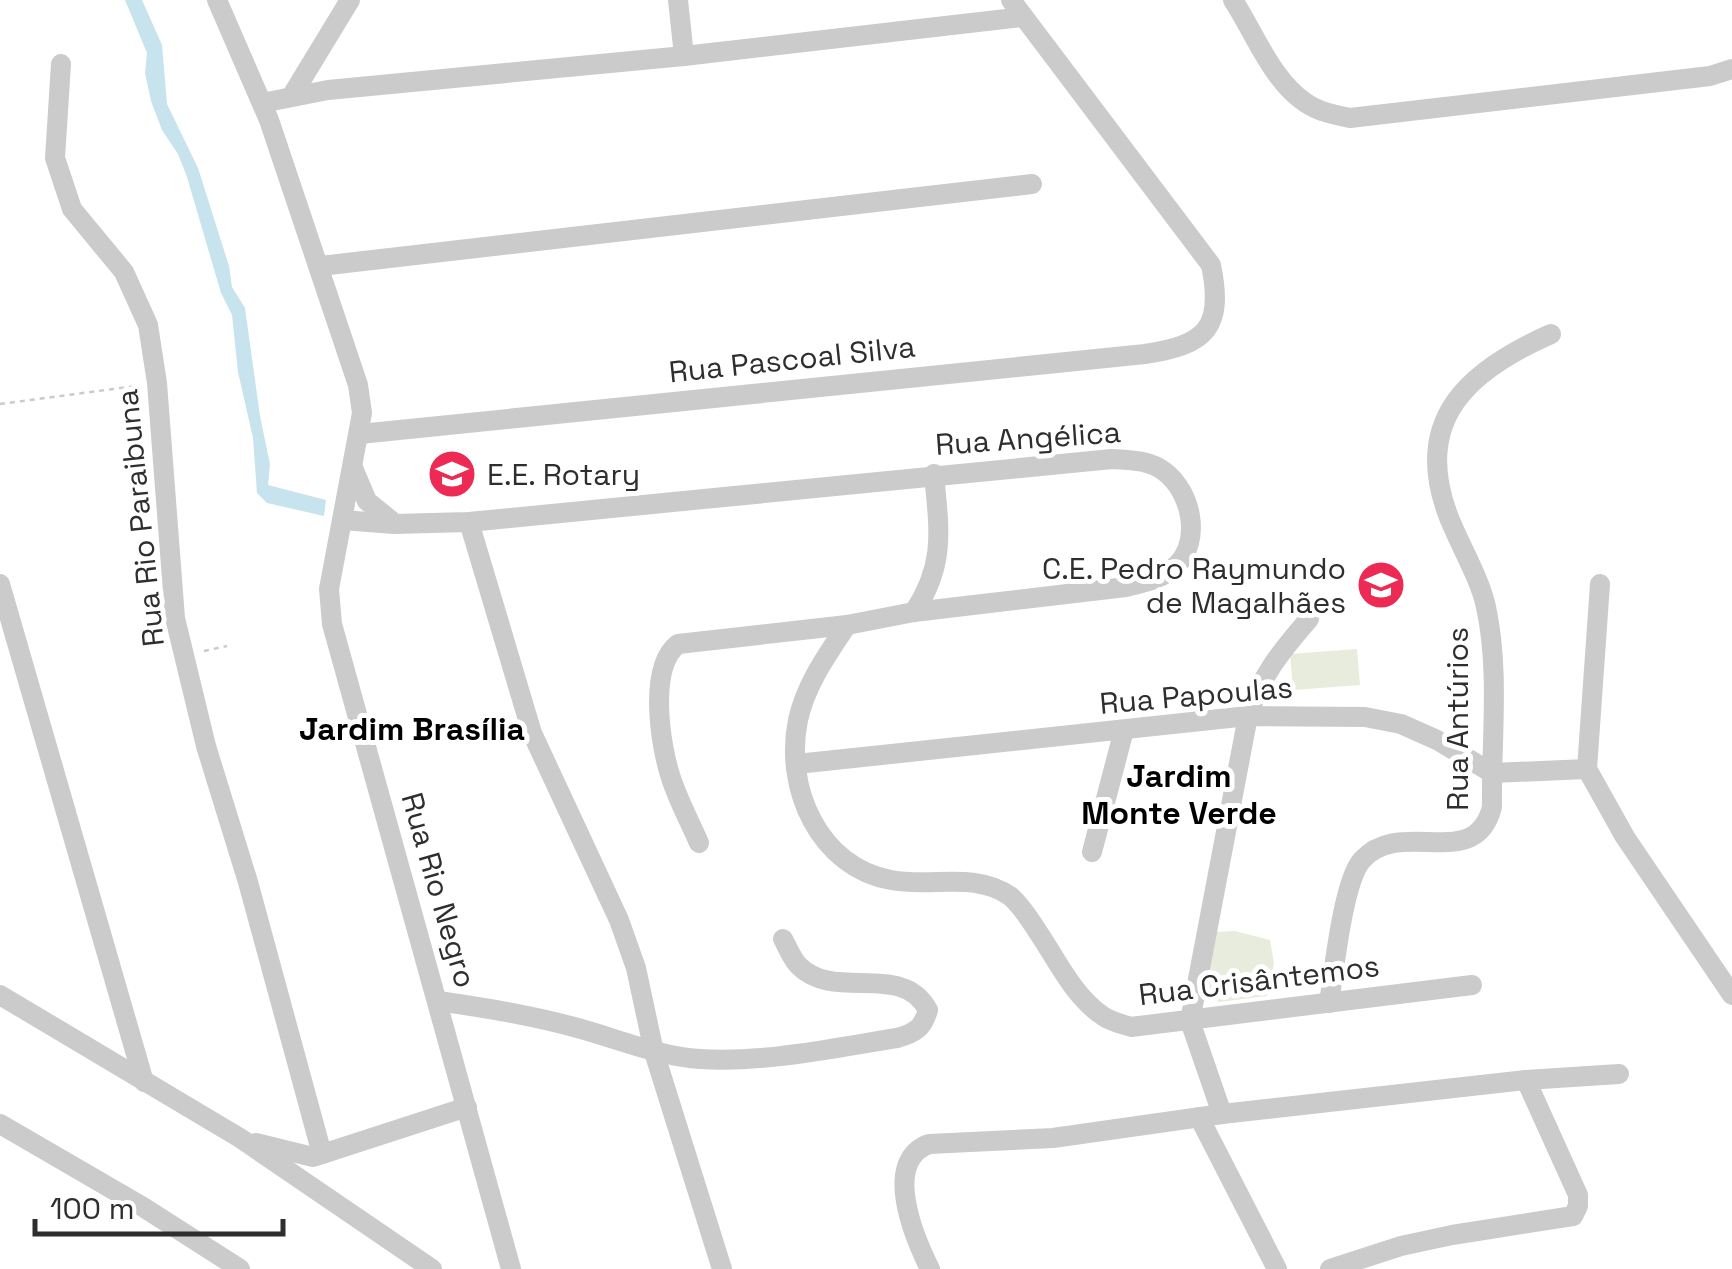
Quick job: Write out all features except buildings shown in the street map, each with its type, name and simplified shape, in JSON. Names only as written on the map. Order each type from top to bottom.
[{"type":"street","name":"Rua Rio Negro","points":[[217,0],[262,103],[358,385],[360,434],[329,588],[332,624],[512,1269]]},
{"type":"street","points":[[291,97],[350,0]]},
{"type":"street","points":[[678,0],[684,56]]},
{"type":"street","points":[[1232,0],[1280,77],[1303,102],[1322,112],[1350,118],[1710,76],[1732,69]]},
{"type":"street","points":[[262,103],[328,90],[684,56],[1017,8]]},
{"type":"street","name":"Rua Pascoal Silva","points":[[360,434],[1177,349],[1203,336],[1215,314],[1211,265],[1017,8]]},
{"type":"street","name":"Rua Rio Paraibuna","points":[[61,64],[55,158],[72,208],[124,272],[148,325],[157,384],[174,618],[206,746],[248,882],[318,1156],[308,1174],[324,1197]]},
{"type":"street","points":[[320,266],[1032,184]]},
{"type":"street","name":"Rua Antúrios","points":[[1329,1004],[1350,885],[1359,863],[1375,848],[1399,840],[1454,842],[1477,836],[1488,826],[1492,807],[1490,629],[1485,603],[1446,509],[1437,464],[1437,436],[1448,408],[1468,386],[1494,364],[1551,334]]},
{"type":"street","name":"Rua Angélica","points":[[342,520],[394,524],[469,522],[1112,458],[1143,461],[1165,472],[1182,493],[1192,521],[1190,542],[1178,565],[1154,580],[1126,588],[914,612],[848,626],[678,644],[667,652],[661,668],[664,750],[671,780],[699,843]]},
{"type":"street","points":[[353,466],[367,501],[394,524]]},
{"type":"street","points":[[914,612],[930,588],[938,560],[940,534],[934,474]]},
{"type":"street","points":[[469,522],[532,733],[619,920],[636,968],[654,1052],[722,1269]]},
{"type":"street","points":[[0,584],[144,1082]]},
{"type":"street","points":[[1600,584],[1587,769],[1625,837],[1732,995]]},
{"type":"street","points":[[1222,1114],[1190,1020],[1248,716],[1257,688],[1277,656],[1308,620]]},
{"type":"street","name":"Rua Crisântemos","points":[[848,626],[817,670],[798,721],[797,764],[810,819],[830,848],[859,871],[892,881],[972,881],[993,886],[1014,900],[1079,993],[1104,1018],[1132,1027],[1472,985]]},
{"type":"street","name":"Rua Papoulas","points":[[797,764],[1248,716],[1365,716],[1401,724],[1438,740],[1492,773]]},
{"type":"street","points":[[1092,852],[1124,730]]},
{"type":"street","points":[[1492,773],[1587,769]]},
{"type":"street","points":[[439,1001],[505,1010],[654,1052],[700,1059],[760,1058],[914,1034],[924,1023],[928,1010],[920,996],[902,987],[834,983],[812,976],[797,964],[783,939]]},
{"type":"street","points":[[0,996],[240,1138],[432,1269]]},
{"type":"street","points":[[930,1269],[917,1243],[905,1194],[906,1164],[916,1148],[929,1144],[1054,1138],[1222,1114],[1526,1080],[1619,1074]]},
{"type":"street","points":[[1330,1269],[1401,1246],[1573,1216],[1578,1206],[1575,1185],[1526,1080]]},
{"type":"street","points":[[240,1138],[318,1156],[468,1107]]},
{"type":"street","points":[[1199,1117],[1276,1269]]},
{"type":"street","points":[[0,1124],[240,1269]]},
{"type":"path","points":[[0,404],[157,384]]},
{"type":"path","points":[[184,655],[226,646]]},
{"type":"green space","points":[[1357,649],[1360,685],[1293,690],[1290,654]]},
{"type":"green space","points":[[1235,931],[1270,940],[1274,963],[1267,996],[1219,1002],[1203,994],[1215,932]]},
{"type":"water","points":[[125,0],[142,0],[162,45],[167,104],[198,168],[232,287],[245,308],[270,464],[268,485],[326,500],[324,516],[267,503],[257,493],[253,438],[238,372],[232,315],[221,293],[187,177],[151,101],[145,73],[147,53]]},
{"type":"place","name":"E.E. Rotary","points":[[452,474]]},
{"type":"place","name":"C.E. Pedro Raymundo de Magalhães","points":[[1381,585]]},
{"type":"district","name":"Jardim Brasília","points":[[412,729]]},
{"type":"district","name":"Jardim Monte Verde","points":[[1179,794]]}]
